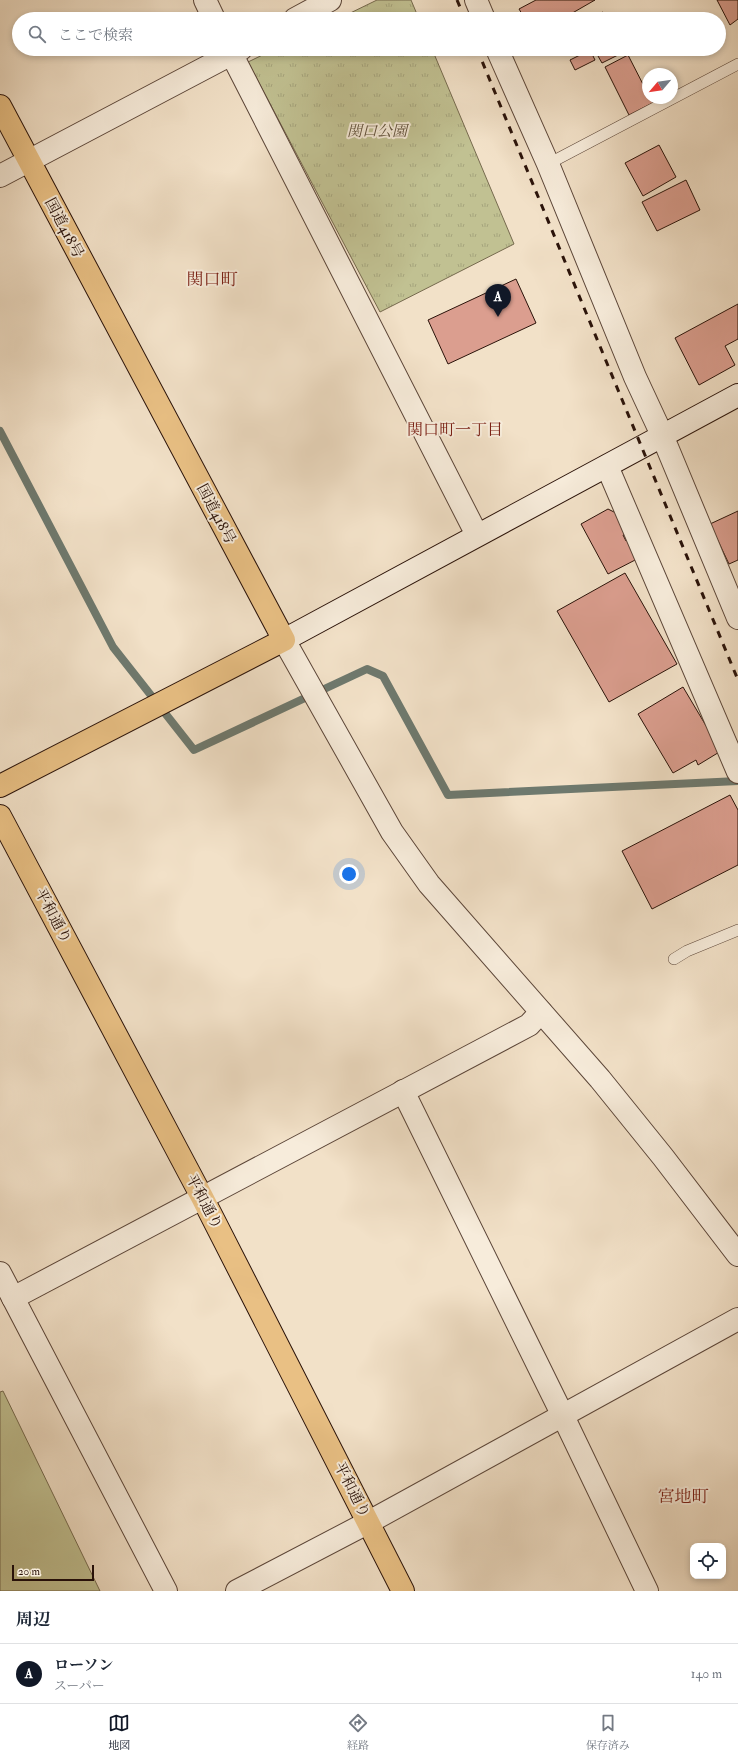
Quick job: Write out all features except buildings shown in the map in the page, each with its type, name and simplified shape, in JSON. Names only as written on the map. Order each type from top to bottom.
[{"type":"highway","name":"国道418号","points":[[0,106],[284,640]]},
{"type":"highway","points":[[0,786],[284,640]]},
{"type":"highway","name":"平和通り","points":[[0,816],[202,1198],[403,1591]]},
{"type":"street","points":[[205,0],[211,12]]},
{"type":"street","points":[[308,12],[330,0]]},
{"type":"street","points":[[476,0],[481,12]]},
{"type":"street","points":[[0,176],[225,56]]},
{"type":"street","points":[[237,56],[477,536]]},
{"type":"street","points":[[500,56],[548,164],[635,376],[662,435],[738,618]]},
{"type":"street","points":[[738,395],[284,640],[392,832],[429,884],[605,1085],[663,1157],[738,1255]]},
{"type":"street","points":[[607,466],[738,772]]},
{"type":"street","points":[[13,1298],[529,1025],[541,1012]]},
{"type":"street","points":[[403,1091],[563,1416],[646,1591]]},
{"type":"street","points":[[0,1273],[166,1591]]},
{"type":"street","points":[[237,1591],[369,1522],[738,1319]]},
{"type":"lane","points":[[548,164],[738,64]]},
{"type":"lane","points":[[674,959],[687,951],[738,930]]},
{"type":"green space","points":[[377,0],[411,0],[416,12],[352,12]]},
{"type":"green space","name":"関口公園","points":[[260,56],[435,56],[514,244],[380,312],[248,62]]},
{"type":"green space","points":[[3,1391],[100,1591],[0,1591],[0,1392]]},
{"type":"waterway","points":[[0,431],[113,647],[194,750],[367,669],[383,676],[448,795],[738,781]]},
{"type":"railway","points":[[457,0],[462,12]]},
{"type":"railway","points":[[480,56],[738,680]]},
{"type":"place","name":"ローソン","points":[[498,317]]},
{"type":"district","name":"関口町","points":[[212,279]]},
{"type":"district","name":"関口町一丁目","points":[[455,430]]},
{"type":"district","name":"宮地町","points":[[683,1496]]}]
